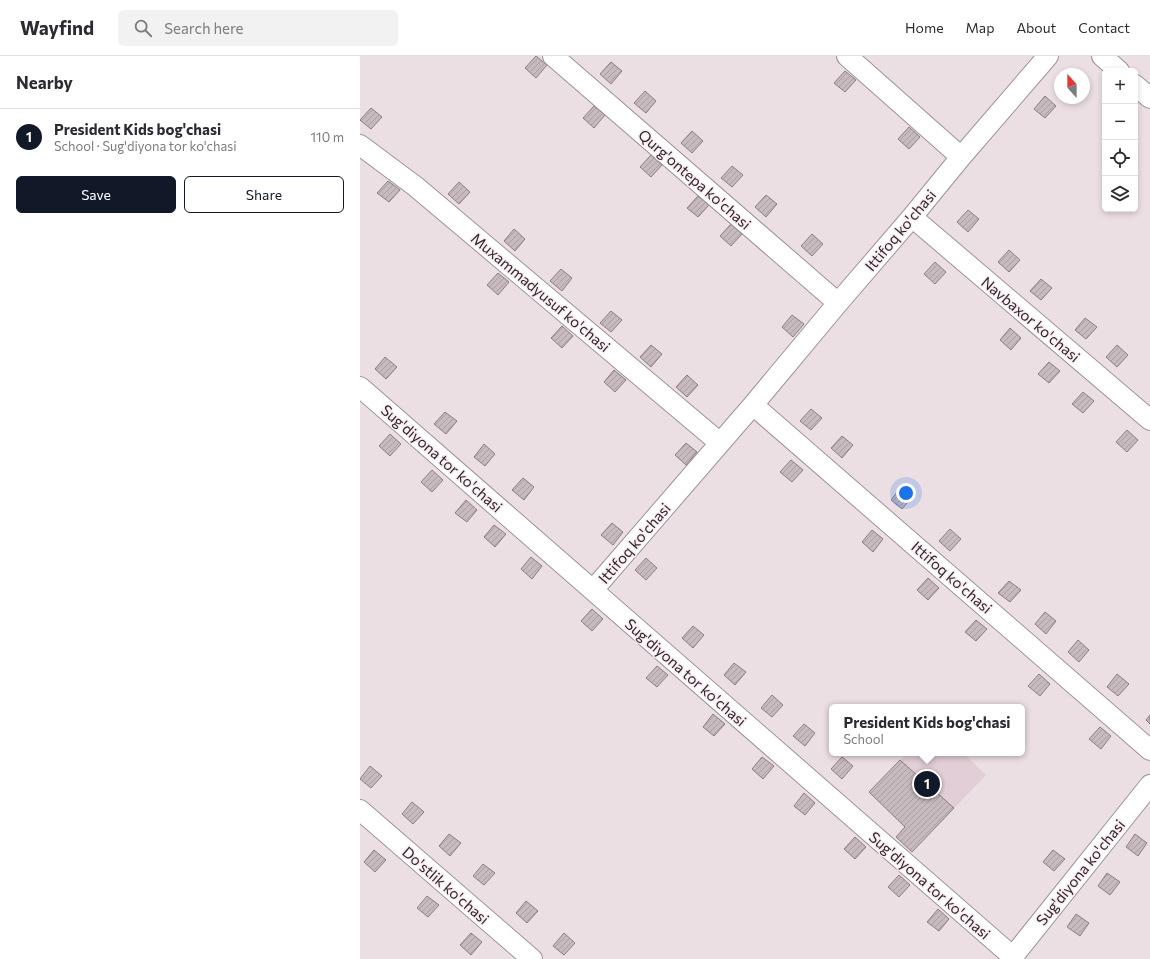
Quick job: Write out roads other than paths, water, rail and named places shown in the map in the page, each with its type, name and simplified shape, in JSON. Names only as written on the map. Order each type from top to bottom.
[{"type":"street","name":"Qurg'ontepa ko'chasi","points":[[553,56],[838,303]]},
{"type":"street","points":[[847,56],[961,157]]},
{"type":"street","name":"Ittifoq ko'chasi","points":[[593,590],[753,405],[961,157],[1048,56]]},
{"type":"street","points":[[1102,56],[1116,68]]},
{"type":"street","points":[[1138,88],[1150,98]]},
{"type":"street","name":"Muxammadyusuf ko'chasi","points":[[360,145],[415,186],[720,443]]},
{"type":"street","name":"Navbaxor ko'chasi","points":[[912,217],[1150,420]]},
{"type":"street","name":"Sug'diyona tor ko'chasi","points":[[360,387],[1012,958]]},
{"type":"street","name":"Ittifoq ko'chasi","points":[[753,405],[1150,750]]},
{"type":"street","name":"Sug'diyona ko'chasi","points":[[1012,958],[1148,791]]},
{"type":"street","name":"Do'stlik ko'chasi","points":[[360,810],[532,959]]},
{"type":"place","name":"President Kids bog'chasi","points":[[927,784]]}]
